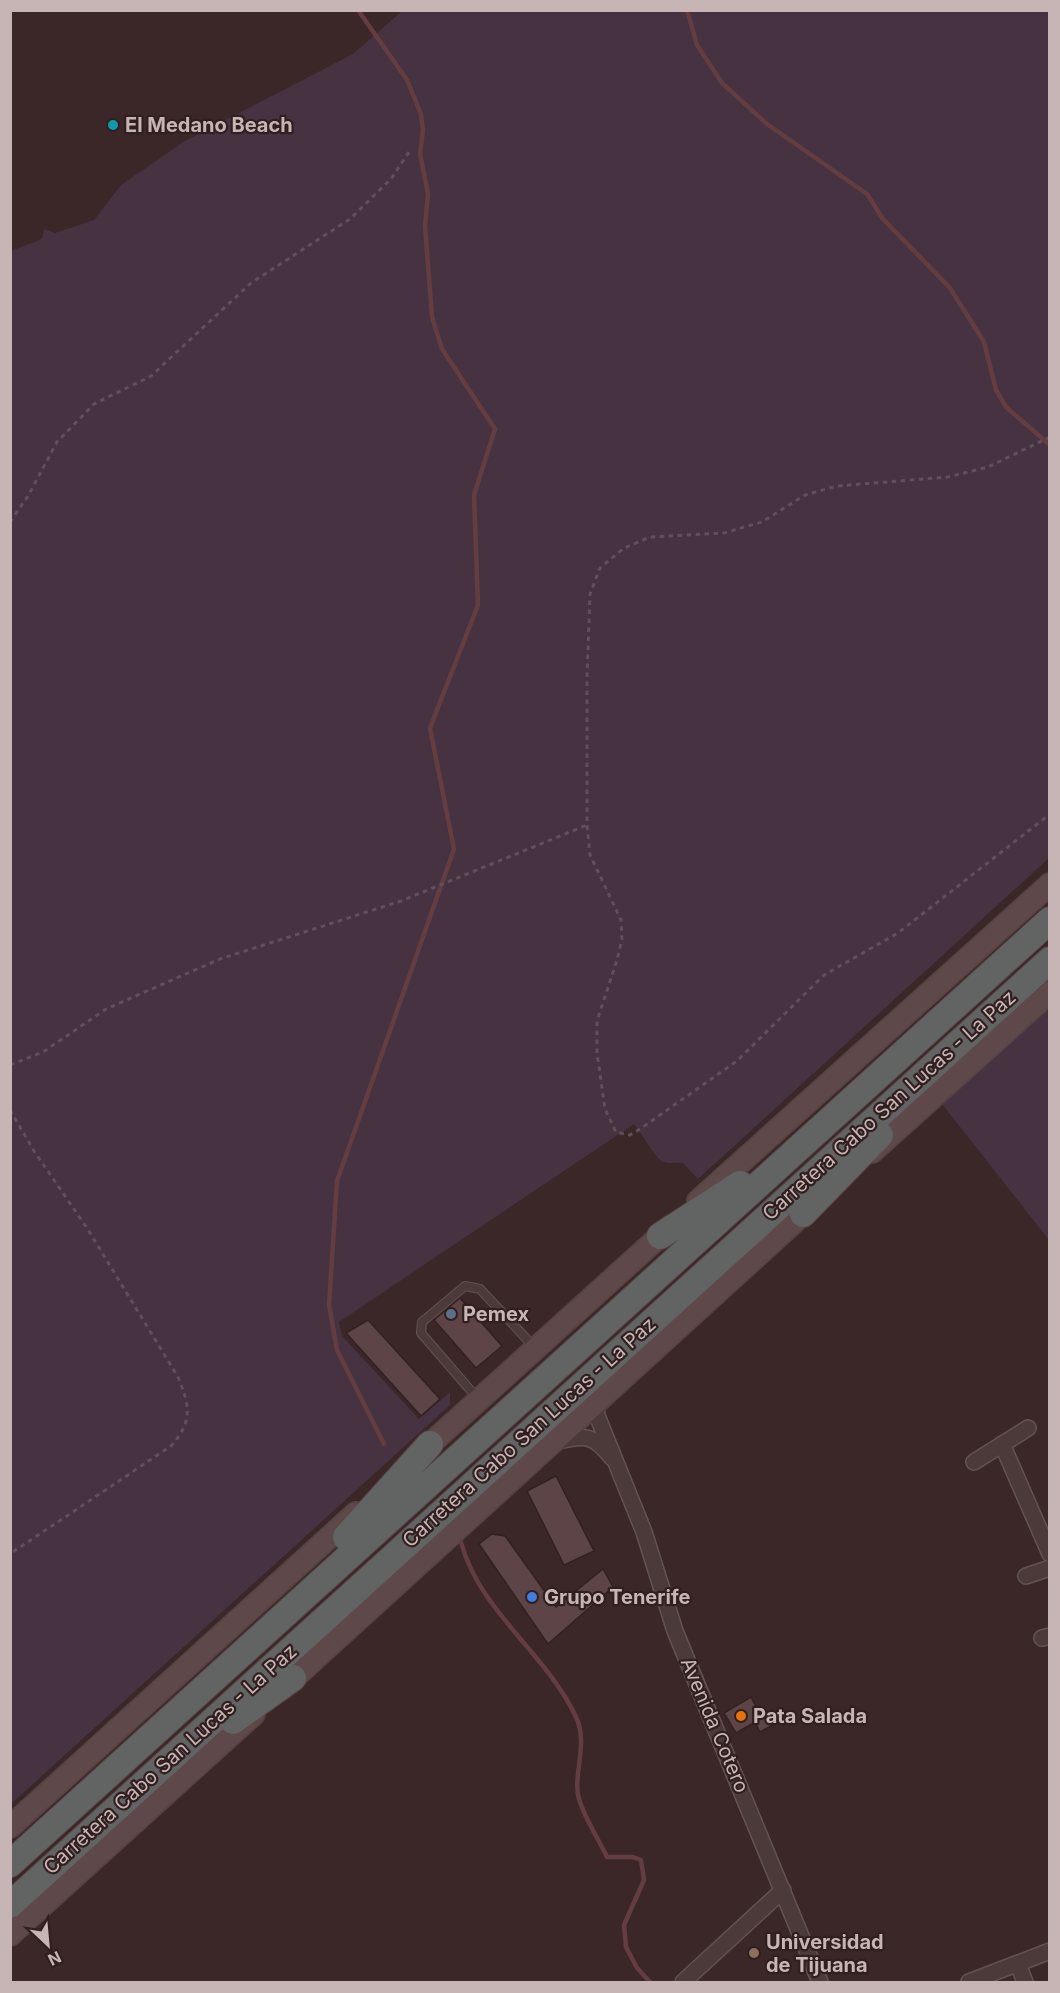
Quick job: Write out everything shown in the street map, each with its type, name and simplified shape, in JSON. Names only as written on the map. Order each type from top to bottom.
[{"type":"highway","name":"Carretera Cabo San Lucas - La Paz","points":[[10,1864],[1050,920]]},
{"type":"highway","name":"Carretera Cabo San Lucas - La Paz","points":[[10,1905],[1050,960]]},
{"type":"highway","points":[[803,1214],[902,1113],[948,1070],[1011,995]]},
{"type":"highway","points":[[660,1236],[743,1182],[786,1144],[832,1118]]},
{"type":"highway","points":[[241,1654],[430,1444]]},
{"type":"highway","points":[[149,1779],[293,1678]]},
{"type":"main road","points":[[10,1827],[1050,884]]},
{"type":"main road","points":[[10,1935],[1050,992]]},
{"type":"street","name":"Avenida Cotero","points":[[599,1400],[595,1411],[644,1532],[675,1631],[820,1983]]},
{"type":"street","points":[[974,1462],[1028,1428]]},
{"type":"street","points":[[553,1442],[577,1436],[591,1438],[603,1447],[617,1465]]},
{"type":"street","points":[[1002,1444],[1050,1554]]},
{"type":"street","points":[[1026,1576],[1050,1568]]},
{"type":"street","points":[[683,1983],[783,1890]]},
{"type":"street","points":[[969,1983],[1050,1951]]},
{"type":"street","points":[[1018,1964],[1025,1983]]},
{"type":"lane","points":[[479,1401],[421,1333],[422,1322],[454,1292],[465,1286],[480,1289],[536,1349]]},
{"type":"path","points":[[10,522],[57,442],[94,404],[150,376],[250,283],[350,219],[391,179],[411,149]]},
{"type":"path","points":[[1050,437],[988,467],[948,477],[903,478],[820,489],[805,495],[762,522],[724,533],[650,537],[611,556],[595,578],[590,594],[587,677],[587,825],[590,855],[621,921],[622,939],[602,999],[596,1038],[605,1109],[616,1132],[622,1135],[640,1129],[720,1074],[757,1043],[824,975],[898,933],[1050,814]]},
{"type":"path","points":[[10,1065],[43,1052],[106,1009],[220,959],[401,901],[587,825]]},
{"type":"path","points":[[10,1110],[34,1151],[87,1228],[178,1377],[186,1397],[189,1413],[184,1431],[171,1446],[10,1554]]},
{"type":"shaded area","points":[[402,11],[1049,11],[1049,858],[698,1179],[683,1163],[666,1163],[660,1160],[634,1124],[339,1322],[342,1336],[419,1419],[450,1392],[450,1405],[11,1804],[11,251],[42,239],[44,229],[55,233],[94,220],[121,185],[185,141],[353,54]]},
{"type":"shaded area","points":[[1049,1006],[1049,1240],[942,1104]]},
{"type":"building","points":[[460,1298],[502,1346],[476,1368],[434,1320]]},
{"type":"building","points":[[368,1320],[440,1399],[421,1416],[346,1333]]},
{"type":"building","points":[[556,1476],[594,1551],[564,1565],[527,1491]]},
{"type":"building","name":"Grupo Tenerife","points":[[492,1534],[505,1536],[556,1607],[603,1569],[613,1587],[548,1644],[479,1544]]},
{"type":"building","name":"Pata Salada","points":[[751,1697],[761,1716],[772,1710],[778,1722],[760,1732],[755,1722],[736,1733],[724,1713]]},
{"type":"waterway","points":[[358,10],[407,80],[421,114],[423,130],[420,154],[428,194],[425,226],[432,317],[442,349],[495,429],[474,495],[478,605],[430,728],[454,849],[337,1181],[329,1305],[337,1350],[384,1444]]},
{"type":"waterway","points":[[687,10],[697,45],[722,83],[767,124],[867,194],[883,219],[950,288],[984,342],[996,390],[1006,407],[1050,445]]},
{"type":"waterway","points":[[461,1542],[482,1590],[548,1673],[576,1717],[581,1738],[577,1790],[588,1821],[607,1857],[633,1857],[641,1860],[644,1880],[624,1925],[626,1947],[637,1968],[650,1982]]},
{"type":"place","name":"El Medano Beach","points":[[113,125]]},
{"type":"place","name":"Pemex","points":[[451,1314]]},
{"type":"place","name":"Grupo Tenerife","points":[[532,1597]]},
{"type":"place","name":"Pata Salada","points":[[741,1716]]},
{"type":"place","name":"Universidad de Tijuana","points":[[754,1953]]}]
